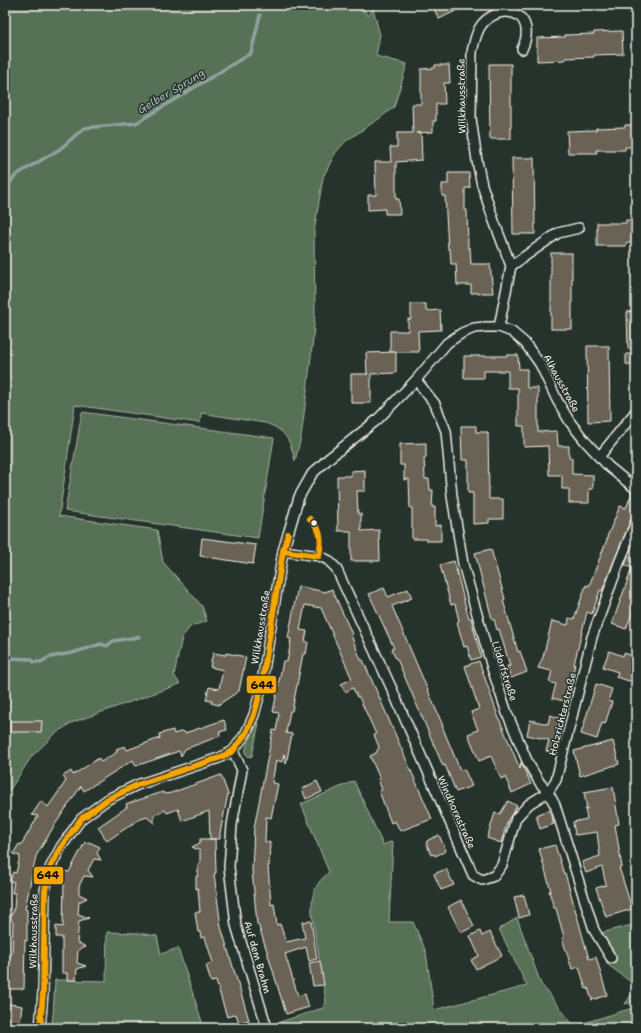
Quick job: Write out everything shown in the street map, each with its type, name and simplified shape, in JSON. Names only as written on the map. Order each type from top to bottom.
[{"type":"street","name":"Wilkhausstraße","points":[[511,266],[482,185],[476,155],[471,118],[472,52],[474,42],[482,24],[489,17],[498,12],[516,14],[525,22],[527,28],[527,40],[522,49]]},
{"type":"street","points":[[499,327],[511,266],[558,233],[579,228]]},
{"type":"street","name":"Wilkhausstraße","points":[[40,1028],[43,993],[44,891],[50,868],[61,847],[81,819],[108,799],[137,785],[219,758],[233,751],[246,733],[254,715],[261,689],[283,551],[299,497],[312,474],[328,459],[377,420],[416,380],[448,343],[462,332],[474,328],[486,326],[499,327]]},
{"type":"street","name":"Alhausstraße","points":[[499,327],[512,332],[525,343],[540,364],[557,400],[570,422],[599,457],[636,489]]},
{"type":"street","name":"Lüdorfstraße","points":[[416,380],[435,404],[446,431],[452,496],[463,564],[492,668],[507,713],[528,763],[540,783],[548,792],[555,806],[594,930],[611,958]]},
{"type":"street","points":[[599,457],[636,411]]},
{"type":"street","name":"Holzrichterstraße","points":[[548,792],[556,780],[597,624],[636,522]]},
{"type":"street","name":"Windhornstraße","points":[[283,551],[319,556],[328,560],[336,568],[391,687],[473,876],[482,880],[494,876],[502,865],[516,818],[528,804],[548,792]]},
{"type":"street","name":"Auf dem Brahm","points":[[233,751],[242,770],[232,825],[229,867],[236,925],[267,1028]]},
{"type":"green space","points":[[5,5],[361,5],[368,16],[373,9],[380,35],[376,56],[407,64],[394,107],[346,141],[336,152],[323,177],[314,232],[315,312],[313,339],[301,437],[295,461],[286,437],[278,429],[265,423],[201,413],[200,423],[75,405],[59,516],[157,530],[163,562],[202,606],[207,621],[191,626],[182,637],[174,675],[180,684],[71,723],[55,734],[32,756],[5,797]]},
{"type":"green space","points":[[82,412],[274,438],[258,538],[65,511]]},
{"type":"green space","points":[[258,723],[252,756],[249,757],[245,753],[247,744]]},
{"type":"green space","points":[[354,781],[383,845],[393,841],[389,922],[413,922],[426,952],[434,1010],[527,986],[499,929],[517,918],[541,984],[574,1026],[636,1007],[636,1028],[282,1028],[280,1022],[323,1008],[326,1002],[312,913],[312,900],[317,885],[329,872],[301,804]]},
{"type":"green space","points":[[636,924],[636,986],[607,964],[601,933]]},
{"type":"green space","points":[[107,932],[138,933],[157,936],[161,954],[178,948],[204,1028],[51,1028],[55,980],[106,981]]},
{"type":"green space","points":[[636,988],[636,1001],[625,1004]]},
{"type":"building","points":[[432,5],[468,5],[439,19]]},
{"type":"building","points":[[622,31],[623,54],[594,55],[594,57],[537,61],[537,38],[594,34],[594,32]]},
{"type":"building","points":[[489,64],[511,64],[511,139],[490,139]]},
{"type":"building","points":[[435,65],[449,65],[450,83],[444,83],[445,104],[436,104],[436,121],[433,121],[433,132],[416,133],[421,133],[422,160],[396,162],[396,199],[399,199],[400,214],[385,214],[385,209],[368,210],[368,195],[376,195],[375,162],[391,162],[390,147],[397,147],[397,133],[413,133],[412,104],[421,104],[421,69],[435,68]]},
{"type":"building","points":[[625,125],[636,125],[636,147],[625,147],[625,150],[596,150],[597,153],[568,153],[567,131],[625,127]]},
{"type":"building","points":[[512,158],[534,158],[535,234],[513,234]]},
{"type":"building","points":[[448,173],[469,173],[470,188],[465,188],[465,210],[467,210],[468,248],[470,248],[471,264],[490,264],[493,293],[471,293],[471,285],[457,285],[456,264],[451,264],[450,249],[448,249],[445,196],[442,196],[442,184],[448,184]]},
{"type":"building","points":[[626,220],[636,220],[636,243],[626,243],[626,246],[597,246],[597,223],[626,223]]},
{"type":"building","points":[[551,253],[572,253],[572,329],[551,329]]},
{"type":"building","points":[[411,304],[426,304],[426,311],[440,310],[441,330],[418,331],[419,352],[390,352],[390,331],[408,331],[408,319],[411,319]]},
{"type":"building","points":[[636,311],[636,349],[628,349],[627,312]]},
{"type":"building","points":[[587,346],[609,346],[610,421],[588,422]]},
{"type":"building","points":[[396,352],[396,373],[371,374],[371,403],[351,403],[351,374],[367,374],[366,353]]},
{"type":"building","points":[[626,354],[636,354],[636,365],[626,364]]},
{"type":"building","points":[[518,355],[519,369],[527,369],[527,388],[538,388],[538,432],[557,431],[558,446],[569,446],[569,458],[572,458],[572,474],[593,475],[593,489],[589,489],[589,503],[569,503],[569,489],[562,489],[562,475],[549,475],[548,446],[524,447],[524,426],[518,426],[518,388],[508,388],[508,371],[484,371],[484,378],[464,378],[464,356]]},
{"type":"building","points":[[461,426],[476,426],[476,432],[488,432],[489,499],[503,499],[503,519],[489,519],[489,523],[473,524],[473,493],[468,493],[468,460],[462,460]]},
{"type":"building","points":[[426,443],[426,457],[424,458],[425,479],[429,479],[430,490],[433,490],[432,507],[435,507],[435,526],[441,525],[441,541],[412,539],[412,508],[410,508],[409,479],[404,480],[404,465],[400,465],[400,444]]},
{"type":"building","points":[[365,470],[365,491],[357,491],[358,514],[361,514],[361,531],[379,530],[380,561],[351,561],[351,531],[338,531],[337,476],[351,476],[351,471]]},
{"type":"building","points":[[632,493],[636,495],[636,507],[602,591],[600,590],[592,614],[587,612],[574,664],[570,687],[572,688],[568,702],[552,698],[556,684],[549,682],[552,671],[538,668],[543,657],[552,621],[568,625],[569,618],[574,619],[586,585],[589,586],[620,506],[626,508]]},
{"type":"building","points":[[202,538],[256,545],[253,564],[200,556]]},
{"type":"building","points":[[491,549],[505,599],[503,600],[518,652],[520,651],[527,672],[511,678],[507,666],[510,666],[499,629],[497,630],[494,619],[492,619],[475,553]]},
{"type":"building","points":[[628,556],[636,559],[636,603],[626,629],[612,624],[632,568],[625,565]]},
{"type":"building","points":[[454,561],[467,612],[469,618],[471,618],[481,657],[471,660],[467,646],[464,647],[457,622],[459,621],[455,604],[451,605],[440,565]]},
{"type":"building","points":[[298,586],[325,592],[332,589],[352,634],[351,635],[361,660],[363,660],[432,819],[400,831],[395,821],[391,823],[379,791],[382,790],[378,779],[380,779],[370,756],[376,753],[379,747],[374,735],[376,734],[359,697],[357,697],[353,688],[345,692],[341,684],[352,679],[321,608],[305,605],[300,630],[307,631],[305,641],[308,642],[306,654],[303,654],[292,711],[290,711],[286,733],[292,734],[286,764],[284,754],[282,762],[276,760],[272,783],[278,784],[271,818],[266,817],[265,842],[270,842],[268,866],[271,905],[274,904],[277,925],[280,924],[286,942],[305,938],[302,922],[311,921],[317,959],[309,961],[306,947],[285,954],[298,996],[305,994],[309,1007],[286,1014],[266,948],[257,924],[252,870],[254,828],[273,730],[276,731],[279,713],[273,712],[283,661],[287,662],[291,642],[291,639],[288,638]]},
{"type":"building","points":[[384,588],[388,597],[408,589],[412,598],[392,606],[460,770],[464,769],[472,786],[456,792],[445,765],[443,766],[397,659],[391,649],[394,648],[369,594]]},
{"type":"building","points":[[609,651],[623,656],[624,653],[636,657],[636,683],[616,677],[618,672],[603,667]]},
{"type":"building","points":[[213,653],[226,655],[226,653],[246,657],[239,691],[218,705],[211,703],[212,701],[206,700],[209,687],[219,689],[223,670],[210,667]]},
{"type":"building","points":[[479,661],[498,716],[520,769],[521,762],[531,784],[512,793],[505,777],[501,779],[491,756],[479,761],[468,734],[478,730],[471,712],[479,709],[465,666]]},
{"type":"building","points":[[596,684],[612,689],[608,701],[612,702],[605,724],[602,723],[597,739],[581,734]]},
{"type":"building","points":[[550,715],[560,718],[556,736],[561,737],[557,753],[546,751],[549,740],[527,735],[530,720],[548,724]]},
{"type":"building","points":[[224,720],[227,730],[219,732],[220,736],[185,749],[181,756],[179,751],[136,766],[133,760],[84,791],[81,786],[36,856],[25,909],[27,910],[27,941],[25,940],[24,989],[5,989],[5,954],[12,954],[13,922],[11,920],[11,914],[13,913],[14,909],[15,893],[12,893],[14,882],[10,881],[13,872],[16,873],[20,856],[13,854],[19,844],[21,845],[38,816],[32,815],[41,801],[48,807],[66,781],[63,776],[71,771],[73,775],[99,758],[101,762],[117,752],[116,749],[125,746],[127,750],[160,738],[159,734],[173,730],[174,734],[183,731],[185,733]]},
{"type":"building","points":[[10,721],[42,721],[41,732],[10,732]]},
{"type":"building","points":[[613,741],[619,764],[580,776],[574,751]]},
{"type":"building","points":[[221,775],[228,794],[220,839],[215,839],[216,873],[214,874],[221,927],[249,1020],[239,1023],[236,1014],[227,1017],[216,981],[211,982],[206,965],[213,963],[205,937],[201,938],[200,932],[198,932],[195,912],[200,912],[198,888],[196,889],[196,876],[198,876],[200,851],[192,847],[200,843],[200,839],[210,839],[209,811],[182,821],[178,809],[167,813],[165,810],[154,815],[154,824],[147,817],[138,820],[107,841],[98,827],[127,807],[126,804],[163,792],[164,794],[171,793]]},
{"type":"building","points":[[317,781],[322,792],[306,799],[302,789]]},
{"type":"building","points":[[613,787],[619,824],[615,825],[622,867],[619,867],[632,909],[606,917],[596,888],[606,885],[602,867],[586,873],[582,862],[600,856],[597,832],[575,835],[573,822],[587,819],[584,792]]},
{"type":"building","points":[[508,801],[517,806],[508,820],[501,843],[487,838],[495,813],[500,814]]},
{"type":"building","points":[[549,810],[554,824],[540,829],[536,815]]},
{"type":"building","points":[[439,835],[446,851],[435,856],[434,854],[431,855],[426,842]]},
{"type":"building","points":[[85,842],[89,842],[100,847],[97,853],[101,860],[94,859],[88,870],[93,877],[84,876],[79,886],[79,894],[87,898],[79,902],[78,914],[89,918],[79,921],[77,942],[86,947],[78,950],[77,963],[86,966],[77,969],[76,980],[67,980],[67,973],[62,973],[62,937],[56,937],[56,926],[63,927],[64,881],[62,881],[64,871],[69,872]]},
{"type":"building","points":[[555,845],[564,874],[565,873],[589,959],[596,957],[607,995],[592,1000],[588,988],[586,989],[579,967],[572,969],[562,938],[564,937],[556,908],[554,908],[549,891],[551,891],[539,849]]},
{"type":"building","points":[[446,869],[454,885],[441,890],[434,874]]},
{"type":"building","points":[[524,895],[529,915],[519,918],[514,897]]},
{"type":"building","points":[[461,900],[474,926],[461,933],[448,907]]},
{"type":"building","points":[[480,931],[482,936],[490,932],[502,956],[476,969],[471,960],[479,956],[470,936]]},
{"type":"building","points":[[320,961],[324,985],[313,986],[309,963]]},
{"type":"building","points":[[5,1003],[22,1006],[19,1028],[5,1028]]},
{"type":"waterway","name":"Gelber Sprung","points":[[5,189],[16,175],[60,149],[84,128],[136,123],[251,53],[260,15]]},
{"type":"waterway","points":[[5,658],[31,659],[34,662],[41,662],[50,657],[72,653],[101,644],[107,646],[113,641],[139,637]]},
{"type":"transit line","name":"644","points":[[283,551],[319,556],[321,545],[319,531],[310,519]]},
{"type":"transit line","name":"644","points":[[40,1028],[43,993],[45,891],[50,868],[61,847],[81,819],[108,799],[137,785],[219,758],[233,751],[246,733],[254,715],[261,689],[283,551],[288,534]]}]
